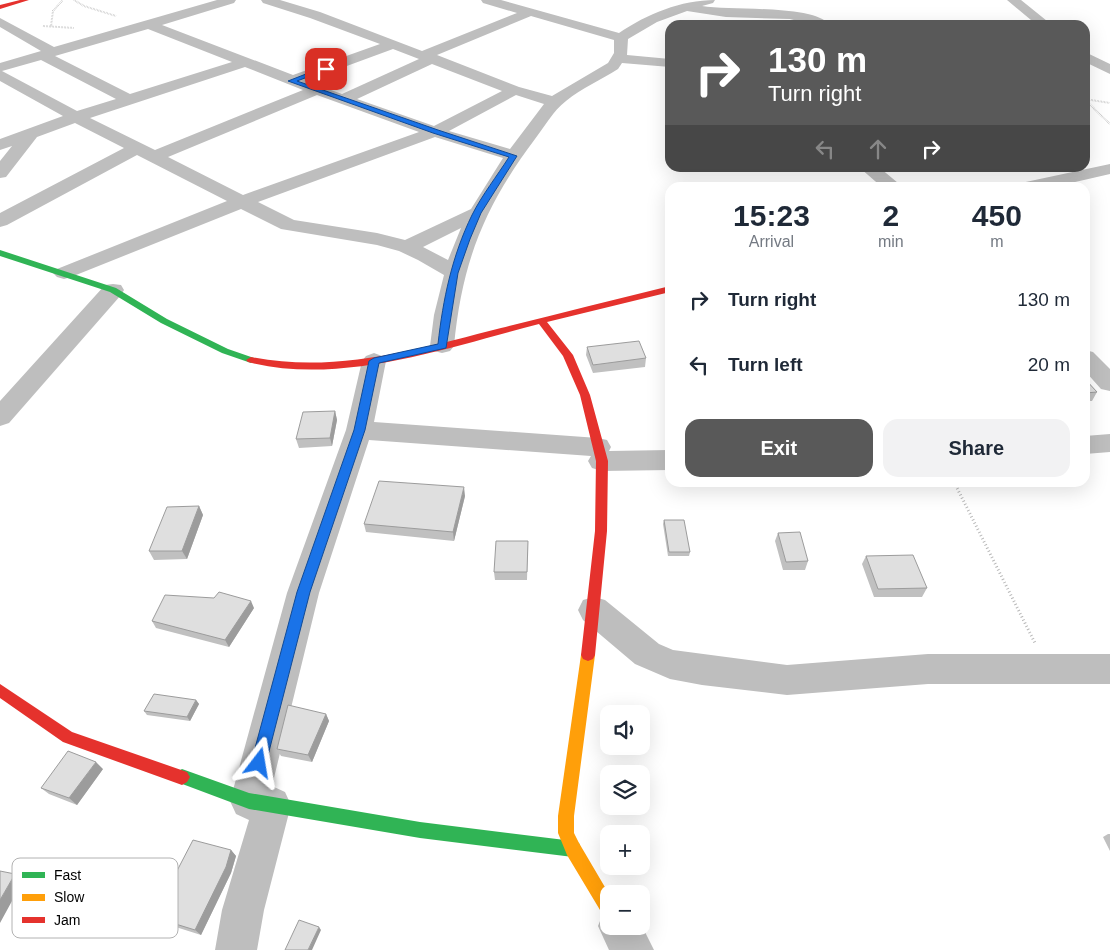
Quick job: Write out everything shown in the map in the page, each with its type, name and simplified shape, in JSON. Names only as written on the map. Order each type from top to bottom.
[{"type":"street","points":[[0,7],[26,0]]},
{"type":"street","points":[[0,68],[47,52],[150,25],[230,0]]},
{"type":"street","points":[[267,0],[315,15],[428,56],[514,90],[555,102]]},
{"type":"street","points":[[487,0],[620,38],[643,23],[686,3],[709,0]]},
{"type":"street","points":[[1013,0],[1039,20]]},
{"type":"street","points":[[686,3],[723,12],[799,17],[810,20]]},
{"type":"street","points":[[343,100],[428,56],[530,12]]},
{"type":"street","points":[[0,22],[86,76],[129,100]]},
{"type":"street","points":[[150,25],[243,63],[343,100],[435,132],[514,156]]},
{"type":"street","points":[[442,346],[445,313],[454,273],[477,213],[514,156],[555,102],[613,66],[620,59],[622,51],[620,38]]},
{"type":"street","points":[[291,81],[394,44]]},
{"type":"street","points":[[620,59],[665,63]]},
{"type":"street","points":[[1090,59],[1110,70]]},
{"type":"street","points":[[0,145],[76,117],[243,63]]},
{"type":"street","points":[[0,76],[288,225],[408,247],[429,257],[454,273]]},
{"type":"street","points":[[156,156],[316,90]]},
{"type":"street","points":[[64,273],[241,202],[435,132],[514,90]]},
{"type":"street","points":[[0,173],[31,134]]},
{"type":"street","points":[[0,221],[138,147]]},
{"type":"street","points":[[1049,182],[1110,169]]},
{"type":"street","points":[[873,172],[887,182]]},
{"type":"street","points":[[408,247],[477,213]]},
{"type":"street","points":[[0,253],[113,290],[164,321],[225,351],[264,364],[314,368],[374,361],[442,346],[665,290]]},
{"type":"street","points":[[0,418],[113,290]]},
{"type":"street","points":[[542,322],[568,355],[585,395],[600,454],[601,531],[594,610],[566,816],[566,833],[600,894]]},
{"type":"street","points":[[236,950],[260,803],[303,592],[359,430],[374,361]]},
{"type":"street","points":[[1090,362],[1110,383]]},
{"type":"street","points":[[359,430],[665,460]]},
{"type":"street","points":[[1090,445],[1110,444]]},
{"type":"street","points":[[594,610],[647,654],[670,664],[702,670],[788,680],[870,672],[1110,669]]},
{"type":"street","points":[[0,690],[68,737],[260,803],[420,830],[573,848]]},
{"type":"street","points":[[624,935],[633,950]]},
{"type":"path","points":[[47,52],[53,10],[63,0]]},
{"type":"path","points":[[74,0],[97,10],[150,25]]},
{"type":"path","points":[[1090,101],[1110,103]]},
{"type":"path","points":[[1090,105],[1110,124]]},
{"type":"path","points":[[957,487],[1049,669]]},
{"type":"building","points":[[639,341],[646,358],[593,365],[587,347]]},
{"type":"building","points":[[1090,384],[1097,392],[1090,393]]},
{"type":"building","points":[[335,411],[330,438],[296,439],[303,412]]},
{"type":"building","points":[[379,481],[464,487],[453,532],[364,524]]},
{"type":"building","points":[[199,506],[182,551],[149,551],[167,507]]},
{"type":"building","points":[[664,520],[684,520],[690,552],[669,552]]},
{"type":"building","points":[[800,532],[808,561],[786,562],[778,533]]},
{"type":"building","points":[[496,541],[528,541],[527,572],[494,572]]},
{"type":"building","points":[[913,555],[927,588],[878,589],[866,556]]},
{"type":"building","points":[[219,592],[251,601],[225,640],[152,621],[165,595],[214,598]]},
{"type":"building","points":[[154,694],[196,700],[187,717],[144,711]]},
{"type":"building","points":[[288,705],[326,714],[308,755],[277,749]]},
{"type":"building","points":[[68,751],[96,762],[69,798],[41,788]]},
{"type":"building","points":[[193,840],[231,850],[226,867],[195,930],[178,925],[178,869]]},
{"type":"building","points":[[0,871],[12,873],[12,879],[0,900]]},
{"type":"building","points":[[299,920],[319,927],[308,950],[285,950]]},
{"type":"traffic: fast","points":[[0,253],[113,290],[164,321],[225,351],[251,360]]},
{"type":"traffic: fast","points":[[182,777],[249,801],[420,830],[573,849]]},
{"type":"traffic: slow","points":[[588,655],[566,816],[566,833],[573,849],[600,894]]},
{"type":"traffic: jam","points":[[0,7],[26,0]]},
{"type":"traffic: jam","points":[[251,360],[278,366],[309,367],[376,360],[442,346],[665,290]]},
{"type":"traffic: jam","points":[[542,322],[568,355],[585,395],[602,461],[601,531],[588,655]]},
{"type":"traffic: jam","points":[[0,690],[68,737],[182,777]]},
{"type":"route","points":[[259,763],[303,592],[359,430],[374,361],[442,346],[445,313],[454,273],[466,239],[477,213],[514,156],[435,132],[291,81],[326,69]]}]
